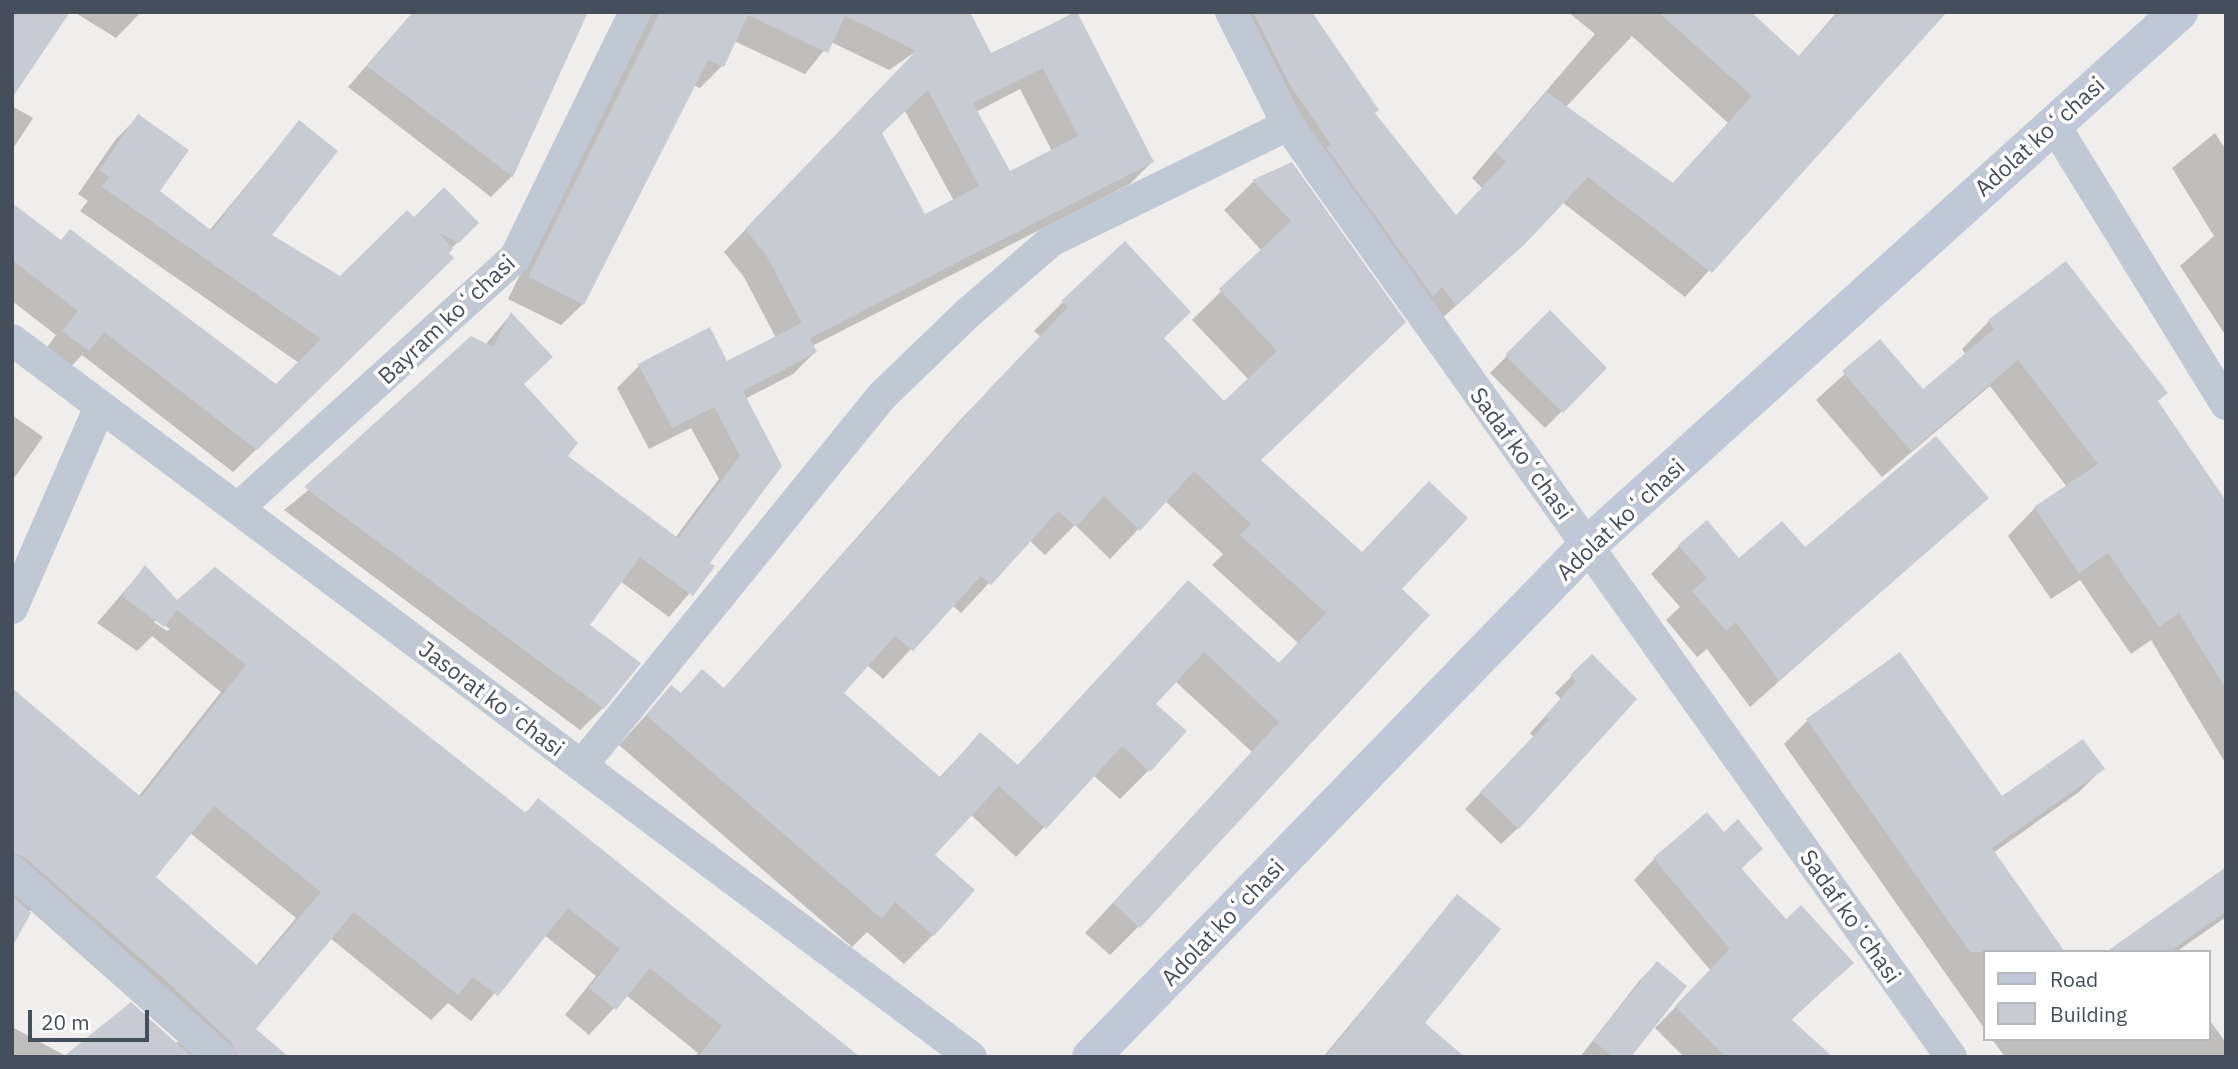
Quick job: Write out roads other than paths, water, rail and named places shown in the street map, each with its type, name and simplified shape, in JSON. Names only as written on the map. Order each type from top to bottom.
[{"type":"street","name":"Bayram koʻchasi","points":[[238,508],[515,258],[635,12]]},
{"type":"street","name":"Sadaf koʻchasi","points":[[1231,12],[1288,125],[1951,1057]]},
{"type":"street","name":"Adolat koʻchasi","points":[[1091,1057],[1588,545],[2179,12]]},
{"type":"street","points":[[2053,123],[2226,404]]},
{"type":"street","points":[[582,765],[883,395],[968,313],[1051,241],[1288,125]]},
{"type":"street","name":"Jasorat koʻchasi","points":[[12,340],[971,1057]]},
{"type":"street","points":[[12,608],[100,407]]},
{"type":"street","points":[[12,871],[220,1057]]}]
